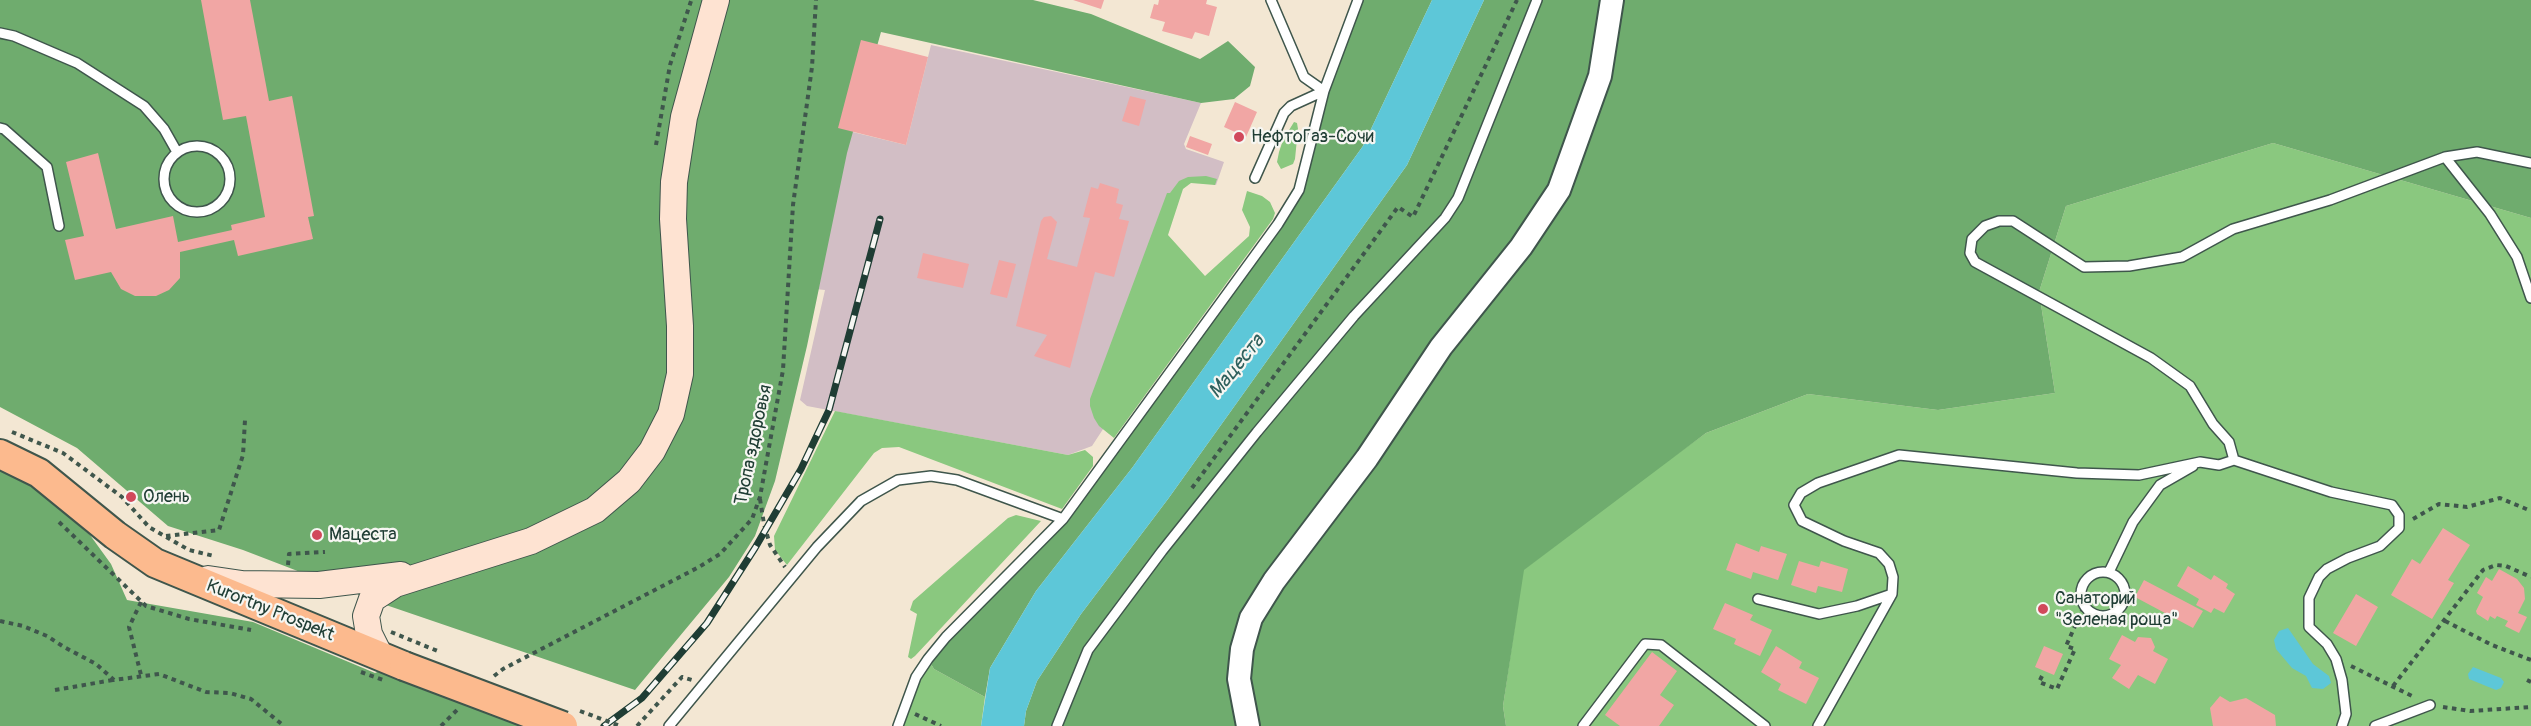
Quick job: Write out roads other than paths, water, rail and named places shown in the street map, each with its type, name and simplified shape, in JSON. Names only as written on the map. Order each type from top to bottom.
[{"type":"main road","points":[[377,652],[369,634],[366,616],[372,599],[395,584],[531,541],[596,510],[629,481],[652,451],[671,414],[680,374],[680,326],[673,219],[674,182],[684,117],[716,0]]},
{"type":"main road","name":"Kurortny Prospekt","points":[[5,443],[115,536],[154,563],[377,652],[405,666],[563,726]]},
{"type":"main road","points":[[183,576],[242,584],[296,585],[357,582],[434,570]]},
{"type":"street","points":[[1248,726],[1239,680],[1242,649],[1251,618],[1274,581],[1367,458],[1441,347],[1521,247],[1560,190],[1600,76],[1612,0]]},
{"type":"lane","points":[[1271,0],[1304,77],[1324,91]]},
{"type":"lane","points":[[898,726],[916,677],[946,637],[1063,519],[1278,224],[1299,190],[1324,91],[1358,0]]},
{"type":"lane","points":[[1057,726],[1088,650],[1162,552],[1257,432],[1354,316],[1445,218],[1458,198],[1537,0]]},
{"type":"lane","points":[[0,33],[14,36],[76,63],[144,106],[164,129],[177,152]]},
{"type":"lane","points":[[1254,178],[1284,113],[1298,102],[1324,91]]},
{"type":"lane","points":[[0,128],[47,167],[59,226]]},
{"type":"lane","points":[[190,147],[202,147],[215,151],[225,160],[230,172],[230,185],[225,198],[216,207],[204,212],[191,212],[179,208],[170,199],[164,187],[165,174],[169,162],[177,152],[190,147]]},
{"type":"lane","points":[[2234,460],[2229,442],[2213,424],[2190,386],[2151,358],[1975,262],[1970,253],[1972,239],[1985,226],[1999,221],[2013,221],[2084,267],[2129,266],[2182,257],[2233,229],[2330,200],[2445,157],[2477,152],[2531,163]]},
{"type":"lane","points":[[2445,157],[2490,214],[2517,257],[2531,298]]},
{"type":"lane","points":[[1818,726],[1892,594],[1893,577],[1889,564],[1879,553],[1844,541],[1802,521],[1794,506],[1801,493],[1818,483],[1899,455],[2077,473],[2139,475],[2200,462],[2219,465],[2234,460],[2331,492],[2392,505],[2398,515],[2399,528],[2380,546],[2327,569],[2319,577],[2309,598],[2309,627],[2327,644],[2336,659],[2342,680],[2346,714],[2342,726]]},
{"type":"lane","points":[[2109,572],[2133,522],[2160,485],[2200,462]]},
{"type":"lane","points":[[669,726],[806,561],[861,501],[898,480],[930,476],[957,480],[1063,519]]},
{"type":"lane","points":[[2109,572],[2122,581],[2126,596],[2120,610],[2105,616],[2091,612],[2082,600],[2083,584],[2094,573],[2109,572]]},
{"type":"lane","points":[[1758,599],[1819,614],[1857,606],[1892,594]]},
{"type":"lane","points":[[1583,726],[1645,644],[1661,645],[1765,726]]},
{"type":"lane","points":[[2375,726],[2430,705]]},
{"type":"water","points":[[1432,0],[1484,0],[1407,165],[1168,499],[1081,614],[1037,681],[1026,711],[1024,726],[981,726],[990,668],[1036,591],[1132,468],[1363,146]]},
{"type":"water","points":[[2288,628],[2313,664],[2329,676],[2331,683],[2323,689],[2312,688],[2306,676],[2292,668],[2276,649],[2274,640],[2279,631]]},
{"type":"water","points":[[2473,667],[2501,678],[2504,682],[2501,688],[2496,690],[2469,679],[2468,674]]},
{"type":"railway","points":[[604,726],[642,698],[707,623],[755,548],[801,469],[829,410],[880,219]]},
{"type":"place","name":"НефтоГаз-Сочи","points":[[1239,137]]},
{"type":"place","name":"Олень","points":[[131,497]]},
{"type":"place","name":"Мацеста","points":[[317,535]]},
{"type":"place","name":"Санаторий \"Зеленая роща\"","points":[[2043,609]]}]
